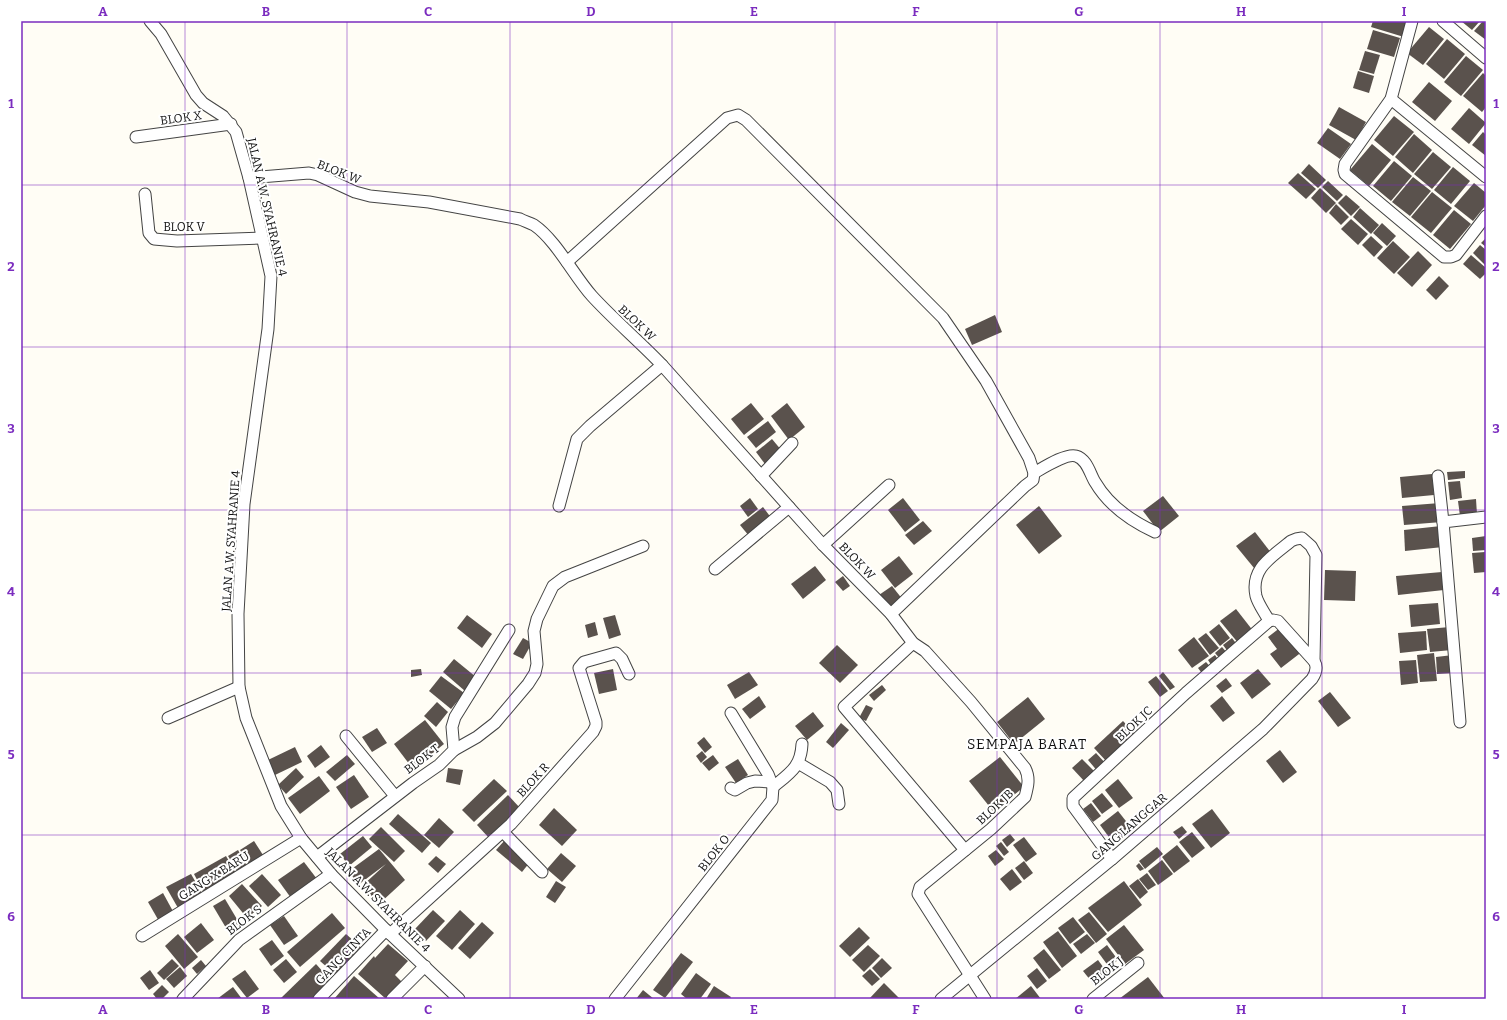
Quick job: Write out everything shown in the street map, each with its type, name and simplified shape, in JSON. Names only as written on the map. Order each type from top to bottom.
[{"type":"street","name":"JALAN A.W. SYAHRANIE 4","points":[[150,21],[161,34],[196,95],[203,103],[223,116],[236,132],[249,178],[271,276],[271,300],[244,504],[238,614],[239,688],[246,718],[281,806],[301,838],[331,874],[388,932],[459,999]]},
{"type":"street","points":[[1412,21],[1391,99],[1345,164],[1345,174],[1444,257],[1456,255],[1486,216]]},
{"type":"street","points":[[1443,21],[1486,58]]},
{"type":"street","points":[[1391,99],[1486,176]]},
{"type":"street","points":[[567,262],[728,118],[738,115],[742,116],[943,318],[986,381],[1029,458],[1034,473],[1033,480],[891,614]]},
{"type":"street","name":"BLOK X","points":[[136,137],[231,124]]},
{"type":"street","name":"BLOK W","points":[[249,178],[309,173],[318,175],[355,192],[370,196],[429,202],[520,219],[534,225],[546,236],[589,292],[612,317],[641,343],[662,365],[823,545],[891,614],[913,643],[925,651]]},
{"type":"street","name":"BLOK V","points":[[145,194],[149,233],[154,239],[177,241],[262,238]]},
{"type":"street","points":[[559,506],[577,439],[590,426],[662,365]]},
{"type":"street","points":[[761,476],[792,443]]},
{"type":"street","points":[[1034,473],[1066,457],[1075,456],[1084,461],[1095,483],[1110,503],[1138,524],[1155,532]]},
{"type":"street","points":[[1438,476],[1460,722]]},
{"type":"street","points":[[823,545],[889,485]]},
{"type":"street","points":[[716,570],[789,507]]},
{"type":"street","points":[[1443,522],[1486,517]]},
{"type":"street","name":"GANG LANGGAR","points":[[941,999],[1112,859],[1262,729],[1315,676],[1316,555],[1312,546],[1302,538],[1290,542],[1262,565],[1256,577],[1256,596],[1269,621]]},
{"type":"street","points":[[454,750],[495,723],[528,684],[535,673],[537,664],[534,631],[537,619],[552,586],[565,577],[643,546]]},
{"type":"street","points":[[1269,621],[1278,621],[1314,661]]},
{"type":"street","name":"BLOK JC","points":[[1112,859],[1073,806],[1073,798],[1186,693],[1269,621]]},
{"type":"street","name":"BLOK T","points":[[317,857],[395,796],[439,765],[454,750],[452,727],[455,717],[509,630]]},
{"type":"street","points":[[913,643],[844,707],[965,850]]},
{"type":"street","name":"BLOK JB","points":[[925,651],[971,702],[1025,768],[1028,774],[1029,782],[1025,797],[991,829],[920,888],[918,894],[969,975]]},
{"type":"street","name":"BLOK R","points":[[388,932],[503,832],[593,732],[596,726],[579,668],[581,665],[584,662],[616,653],[622,659],[629,674]]},
{"type":"street","points":[[168,718],[239,688]]},
{"type":"street","points":[[731,713],[772,785]]},
{"type":"street","points":[[346,736],[395,796]]},
{"type":"street","points":[[731,788],[735,790],[747,783],[755,781],[772,785],[790,773],[798,763],[802,753],[802,744]]},
{"type":"street","points":[[798,763],[830,782],[837,790],[839,804]]},
{"type":"street","name":"BLOK O","points":[[615,999],[764,811],[772,800],[772,785]]},
{"type":"street","points":[[503,832],[542,872]]},
{"type":"street","name":"GANG X BARU","points":[[142,936],[301,838]]},
{"type":"street","name":"BLOK S","points":[[183,999],[239,940],[331,874]]},
{"type":"street","name":"GANG CINTA","points":[[320,999],[388,932]]},
{"type":"street","name":"BLOK J","points":[[1093,999],[1138,963]]},
{"type":"street","points":[[392,999],[425,966]]},
{"type":"street","points":[[969,975],[985,999]]},
{"type":"building","points":[[1373,21],[1409,21],[1404,37],[1371,27]]},
{"type":"building","points":[[1461,21],[1480,21],[1472,30]]},
{"type":"building","points":[[1483,21],[1486,21],[1486,40],[1474,31]]},
{"type":"building","points":[[1429,27],[1444,39],[1423,65],[1407,53]]},
{"type":"building","points":[[1373,30],[1400,38],[1394,57],[1367,49]]},
{"type":"building","points":[[1447,39],[1465,54],[1444,79],[1426,64]]},
{"type":"building","points":[[1365,51],[1380,55],[1374,74],[1359,70]]},
{"type":"building","points":[[1466,56],[1483,70],[1461,96],[1444,82]]},
{"type":"building","points":[[1358,71],[1374,76],[1369,93],[1353,88]]},
{"type":"building","points":[[1483,73],[1486,76],[1486,107],[1482,112],[1463,96]]},
{"type":"building","points":[[1429,82],[1452,101],[1435,121],[1412,102]]},
{"type":"building","points":[[1339,107],[1366,122],[1356,140],[1329,125]]},
{"type":"building","points":[[1469,108],[1486,123],[1469,144],[1451,129]]},
{"type":"building","points":[[1394,116],[1414,132],[1393,156],[1374,140]]},
{"type":"building","points":[[1328,128],[1351,144],[1340,159],[1317,143]]},
{"type":"building","points":[[1483,132],[1486,135],[1486,156],[1472,145]]},
{"type":"building","points":[[1414,134],[1432,150],[1413,173],[1395,157]]},
{"type":"building","points":[[1372,144],[1391,160],[1369,186],[1350,170]]},
{"type":"building","points":[[1433,152],[1451,167],[1432,189],[1414,174]]},
{"type":"building","points":[[1394,161],[1412,176],[1391,201],[1373,186]]},
{"type":"building","points":[[1309,164],[1326,180],[1318,188],[1301,173]]},
{"type":"building","points":[[1453,167],[1470,181],[1451,204],[1434,190]]},
{"type":"building","points":[[1298,173],[1316,189],[1306,199],[1288,183]]},
{"type":"building","points":[[1413,177],[1431,191],[1410,216],[1392,202]]},
{"type":"building","points":[[1328,181],[1343,195],[1337,201],[1322,187]]},
{"type":"building","points":[[1474,183],[1486,193],[1486,205],[1473,221],[1454,206]]},
{"type":"building","points":[[1320,188],[1336,203],[1326,213],[1311,198]]},
{"type":"building","points":[[1432,192],[1452,208],[1431,233],[1411,217]]},
{"type":"building","points":[[1346,195],[1360,207],[1351,216],[1338,203]]},
{"type":"building","points":[[1336,204],[1349,217],[1341,225],[1329,213]]},
{"type":"building","points":[[1360,208],[1379,225],[1371,234],[1353,217]]},
{"type":"building","points":[[1454,210],[1471,224],[1450,249],[1433,235]]},
{"type":"building","points":[[1351,219],[1368,234],[1358,245],[1341,229]]},
{"type":"building","points":[[1382,223],[1396,236],[1387,246],[1373,233]]},
{"type":"building","points":[[1371,236],[1383,247],[1374,257],[1362,245]]},
{"type":"building","points":[[1486,238],[1486,247],[1481,243]]},
{"type":"building","points":[[1393,241],[1410,257],[1394,274],[1377,258]]},
{"type":"building","points":[[1480,245],[1486,250],[1486,266],[1473,253]]},
{"type":"building","points":[[1418,251],[1432,265],[1412,287],[1397,273]]},
{"type":"building","points":[[1471,255],[1486,268],[1486,273],[1480,279],[1463,264]]},
{"type":"building","points":[[1439,276],[1449,286],[1436,300],[1426,290]]},
{"type":"building","points":[[995,315],[1002,332],[972,345],[965,329]]},
{"type":"building","points":[[751,403],[764,419],[744,435],[731,419]]},
{"type":"building","points":[[787,403],[805,427],[789,440],[771,416]]},
{"type":"building","points":[[768,421],[776,432],[756,448],[747,437]]},
{"type":"building","points":[[772,439],[782,451],[765,464],[756,452]]},
{"type":"building","points":[[1465,471],[1465,478],[1448,480],[1447,472]]},
{"type":"building","points":[[1432,474],[1434,495],[1402,498],[1400,477]]},
{"type":"building","points":[[1460,481],[1462,498],[1450,500],[1448,482]]},
{"type":"building","points":[[1163,496],[1179,516],[1159,532],[1143,511]]},
{"type":"building","points":[[750,498],[758,509],[748,517],[740,506]]},
{"type":"building","points":[[903,498],[920,520],[905,532],[888,510]]},
{"type":"building","points":[[1476,499],[1477,514],[1460,516],[1458,501]]},
{"type":"building","points":[[1440,503],[1442,522],[1404,525],[1402,506]]},
{"type":"building","points":[[1039,506],[1062,536],[1039,554],[1016,525]]},
{"type":"building","points":[[763,507],[772,519],[749,536],[740,525]]},
{"type":"building","points":[[923,521],[932,531],[914,545],[905,535]]},
{"type":"building","points":[[1441,526],[1443,547],[1405,551],[1404,530]]},
{"type":"building","points":[[1255,532],[1272,554],[1254,568],[1236,546]]},
{"type":"building","points":[[1486,536],[1486,550],[1473,551],[1472,538]]},
{"type":"building","points":[[1485,552],[1486,572],[1474,573],[1472,553]]},
{"type":"building","points":[[899,556],[913,574],[895,588],[881,570]]},
{"type":"building","points":[[815,566],[826,580],[803,599],[791,584]]},
{"type":"building","points":[[1325,570],[1356,571],[1355,601],[1324,600]]},
{"type":"building","points":[[1442,572],[1444,590],[1398,595],[1396,576]]},
{"type":"building","points":[[843,576],[850,586],[843,591],[835,582]]},
{"type":"building","points":[[892,586],[903,600],[890,609],[879,595]]},
{"type":"building","points":[[1438,603],[1440,624],[1411,627],[1409,605]]},
{"type":"building","points":[[1236,609],[1254,632],[1239,644],[1220,621]]},
{"type":"building","points":[[467,615],[492,634],[482,648],[457,628]]},
{"type":"building","points":[[615,615],[621,635],[609,639],[603,618]]},
{"type":"building","points":[[595,622],[598,635],[588,638],[585,625]]},
{"type":"building","points":[[1219,624],[1230,638],[1220,646],[1209,632]]},
{"type":"building","points":[[1281,627],[1303,651],[1281,668],[1270,654],[1277,649],[1268,637]]},
{"type":"building","points":[[1450,627],[1452,650],[1430,652],[1427,629]]},
{"type":"building","points":[[1426,631],[1427,650],[1400,653],[1398,633]]},
{"type":"building","points":[[1206,633],[1219,648],[1210,655],[1198,639]]},
{"type":"building","points":[[1194,637],[1209,656],[1192,668],[1178,650]]},
{"type":"building","points":[[523,638],[532,643],[523,659],[513,654]]},
{"type":"building","points":[[1232,638],[1238,646],[1229,653],[1223,645]]},
{"type":"building","points":[[837,645],[858,665],[840,683],[819,663]]},
{"type":"building","points":[[1222,647],[1228,654],[1221,660],[1215,653]]},
{"type":"building","points":[[1434,653],[1437,681],[1420,682],[1417,655]]},
{"type":"building","points":[[1215,655],[1219,661],[1212,666],[1208,660]]},
{"type":"building","points":[[1453,655],[1455,673],[1437,674],[1436,657]]},
{"type":"building","points":[[454,659],[476,677],[465,691],[443,672]]},
{"type":"building","points":[[1416,660],[1418,683],[1401,685],[1399,661]]},
{"type":"building","points":[[1206,662],[1213,670],[1204,676],[1198,668]]},
{"type":"building","points":[[421,669],[422,675],[411,677],[411,670]]},
{"type":"building","points":[[613,669],[617,690],[599,694],[594,673]]},
{"type":"building","points":[[1258,669],[1271,684],[1252,699],[1240,683]]},
{"type":"building","points":[[749,672],[758,685],[735,699],[727,685]]},
{"type":"building","points":[[1163,672],[1175,687],[1170,690],[1159,676]]},
{"type":"building","points":[[441,676],[464,693],[451,709],[429,691]]},
{"type":"building","points":[[1156,676],[1168,691],[1160,697],[1148,682]]},
{"type":"building","points":[[1226,678],[1232,686],[1222,693],[1216,686]]},
{"type":"building","points":[[882,685],[886,690],[874,701],[869,695]]},
{"type":"building","points":[[1330,692],[1351,718],[1338,727],[1318,701]]},
{"type":"building","points":[[759,696],[766,707],[750,719],[742,709]]},
{"type":"building","points":[[1222,696],[1235,713],[1223,722],[1210,706]]},
{"type":"building","points":[[1028,697],[1045,719],[1014,744],[997,722]]},
{"type":"building","points":[[437,702],[448,712],[436,727],[424,716]]},
{"type":"building","points":[[866,705],[873,708],[866,721],[859,718]]},
{"type":"building","points":[[813,712],[824,726],[807,740],[795,726]]},
{"type":"building","points":[[425,720],[444,744],[413,769],[394,744]]},
{"type":"building","points":[[1123,721],[1136,735],[1107,762],[1094,748]]},
{"type":"building","points":[[841,723],[849,730],[833,748],[826,742]]},
{"type":"building","points":[[377,728],[387,743],[372,752],[362,737]]},
{"type":"building","points":[[704,737],[712,747],[705,753],[697,743]]},
{"type":"building","points":[[321,745],[330,757],[315,768],[307,756]]},
{"type":"building","points":[[295,747],[302,762],[275,775],[268,760]]},
{"type":"building","points":[[1280,750],[1297,772],[1283,783],[1266,761]]},
{"type":"building","points":[[702,751],[707,757],[701,763],[696,756]]},
{"type":"building","points":[[1096,753],[1107,765],[1099,773],[1088,760]]},
{"type":"building","points":[[347,755],[355,764],[335,781],[326,772]]},
{"type":"building","points":[[713,755],[719,763],[709,771],[702,763]]},
{"type":"building","points":[[1000,757],[1024,787],[993,811],[969,781]]},
{"type":"building","points":[[738,759],[748,775],[736,783],[725,767]]},
{"type":"building","points":[[1082,759],[1095,772],[1085,782],[1072,768]]},
{"type":"building","points":[[296,768],[304,777],[286,794],[278,785]]},
{"type":"building","points":[[448,768],[463,770],[460,785],[446,782]]},
{"type":"building","points":[[354,775],[369,797],[351,809],[336,787]]},
{"type":"building","points":[[319,776],[330,791],[300,814],[288,798]]},
{"type":"building","points":[[494,779],[507,791],[474,822],[462,810]]},
{"type":"building","points":[[1118,779],[1133,798],[1119,808],[1105,790]]},
{"type":"building","points":[[1102,793],[1113,806],[1102,814],[1092,801]]},
{"type":"building","points":[[508,795],[520,808],[489,838],[477,825]]},
{"type":"building","points":[[1091,803],[1101,816],[1093,822],[1083,809]]},
{"type":"building","points":[[554,808],[577,830],[562,846],[539,825]]},
{"type":"building","points":[[1212,809],[1230,833],[1211,848],[1192,824]]},
{"type":"building","points":[[1118,811],[1133,830],[1114,844],[1100,825]]},
{"type":"building","points":[[398,814],[431,843],[422,853],[389,824]]},
{"type":"building","points":[[439,818],[454,832],[439,848],[424,835]]},
{"type":"building","points":[[1182,826],[1187,832],[1179,839],[1173,832]]},
{"type":"building","points":[[381,827],[405,851],[394,862],[369,839]]},
{"type":"building","points":[[1192,832],[1205,848],[1192,858],[1179,842]]},
{"type":"building","points":[[1010,834],[1015,840],[1007,847],[1002,840]]},
{"type":"building","points":[[363,836],[372,847],[349,866],[340,854]]},
{"type":"building","points":[[1024,837],[1037,854],[1026,862],[1013,845]]},
{"type":"building","points":[[505,840],[530,862],[522,872],[496,850]]},
{"type":"building","points":[[254,841],[263,855],[249,864],[240,850]]},
{"type":"building","points":[[1001,842],[1009,852],[1004,856],[996,846]]},
{"type":"building","points":[[1177,845],[1190,861],[1174,873],[1162,857]]},
{"type":"building","points":[[1157,847],[1163,854],[1145,869],[1139,861]]},
{"type":"building","points":[[379,849],[405,880],[379,904],[362,886],[386,864],[358,885],[349,871]]},
{"type":"building","points":[[238,850],[248,868],[239,874],[228,856]]},
{"type":"building","points":[[996,850],[1004,859],[995,866],[988,856]]},
{"type":"building","points":[[561,853],[576,866],[562,882],[547,869]]},
{"type":"building","points":[[226,856],[237,875],[204,893],[194,874]]},
{"type":"building","points":[[436,856],[446,864],[438,873],[428,864]]},
{"type":"building","points":[[1162,860],[1173,874],[1158,885],[1148,871]]},
{"type":"building","points":[[1024,861],[1033,873],[1024,880],[1015,868]]},
{"type":"building","points":[[304,862],[317,879],[291,898],[278,880]]},
{"type":"building","points":[[1139,863],[1144,869],[1140,871],[1136,866]]},
{"type":"building","points":[[1012,869],[1022,882],[1010,891],[1000,879]]},
{"type":"building","points":[[1147,873],[1156,885],[1148,890],[1139,879]]},
{"type":"building","points":[[191,874],[203,895],[178,908],[166,887]]},
{"type":"building","points":[[262,874],[281,895],[268,907],[249,886]]},
{"type":"building","points":[[1138,879],[1148,892],[1140,899],[1129,886]]},
{"type":"building","points":[[556,881],[566,887],[555,903],[546,897]]},
{"type":"building","points":[[1124,881],[1142,905],[1108,932],[1088,908]]},
{"type":"building","points":[[242,884],[262,906],[247,918],[229,896]]},
{"type":"building","points":[[163,893],[175,915],[160,923],[148,902]]},
{"type":"building","points":[[225,899],[241,926],[229,933],[213,906]]},
{"type":"building","points":[[433,910],[445,921],[426,941],[414,930]]},
{"type":"building","points":[[460,910],[475,924],[452,950],[436,936]]},
{"type":"building","points":[[1089,912],[1107,934],[1096,943],[1078,920]]},
{"type":"building","points":[[332,913],[345,928],[300,967],[287,952]]},
{"type":"building","points":[[284,916],[298,936],[284,945],[270,925]]},
{"type":"building","points":[[1073,917],[1085,932],[1070,944],[1058,928]]},
{"type":"building","points":[[482,922],[494,933],[470,959],[458,948]]},
{"type":"building","points":[[201,923],[214,940],[197,953],[184,937]]},
{"type":"building","points":[[1124,925],[1144,950],[1125,964],[1106,939]]},
{"type":"building","points":[[859,927],[870,938],[850,957],[839,946]]},
{"type":"building","points":[[1058,931],[1077,956],[1062,968],[1043,942]]},
{"type":"building","points":[[178,934],[198,957],[184,969],[165,946]]},
{"type":"building","points":[[346,934],[363,949],[337,976],[320,961]]},
{"type":"building","points":[[1087,934],[1095,943],[1081,954],[1073,944]]},
{"type":"building","points":[[272,940],[284,956],[271,966],[259,949]]},
{"type":"building","points":[[388,944],[408,961],[395,975],[402,982],[386,999],[358,974],[374,956],[375,958]]},
{"type":"building","points":[[868,945],[880,956],[864,972],[852,960]]},
{"type":"building","points":[[1107,945],[1118,960],[1109,967],[1098,952]]},
{"type":"building","points":[[1044,949],[1061,970],[1049,979],[1033,958]]},
{"type":"building","points":[[681,953],[693,962],[665,998],[653,990]]},
{"type":"building","points":[[882,958],[892,968],[881,978],[872,968]]},
{"type":"building","points":[[172,959],[179,966],[164,980],[157,973]]},
{"type":"building","points":[[286,959],[297,972],[284,983],[273,970]]},
{"type":"building","points":[[201,960],[206,966],[197,974],[192,968]]},
{"type":"building","points":[[1098,960],[1109,975],[1095,986],[1083,971]]},
{"type":"building","points":[[316,964],[333,983],[316,999],[280,999]]},
{"type":"building","points":[[180,967],[187,976],[174,988],[166,979]]},
{"type":"building","points":[[1037,968],[1047,981],[1037,989],[1027,976]]},
{"type":"building","points":[[870,969],[880,979],[872,986],[862,976]]},
{"type":"building","points":[[150,970],[159,983],[149,990],[140,978]]},
{"type":"building","points":[[245,970],[259,989],[247,998],[232,979]]},
{"type":"building","points":[[696,973],[711,984],[700,999],[687,999],[681,994]]},
{"type":"building","points":[[354,976],[380,999],[334,999]]},
{"type":"building","points":[[1148,977],[1165,999],[1119,999]]},
{"type":"building","points":[[884,983],[900,999],[869,999]]},
{"type":"building","points":[[162,985],[169,992],[162,999],[157,999],[153,994]]},
{"type":"building","points":[[714,986],[731,997],[730,999],[706,999]]},
{"type":"building","points":[[1031,986],[1041,999],[1015,999]]},
{"type":"building","points":[[233,987],[242,999],[217,999]]},
{"type":"building","points":[[643,990],[654,999],[636,999]]},
{"type":"district","name":"SEMPAJA BARAT","points":[[1027,744]]}]
